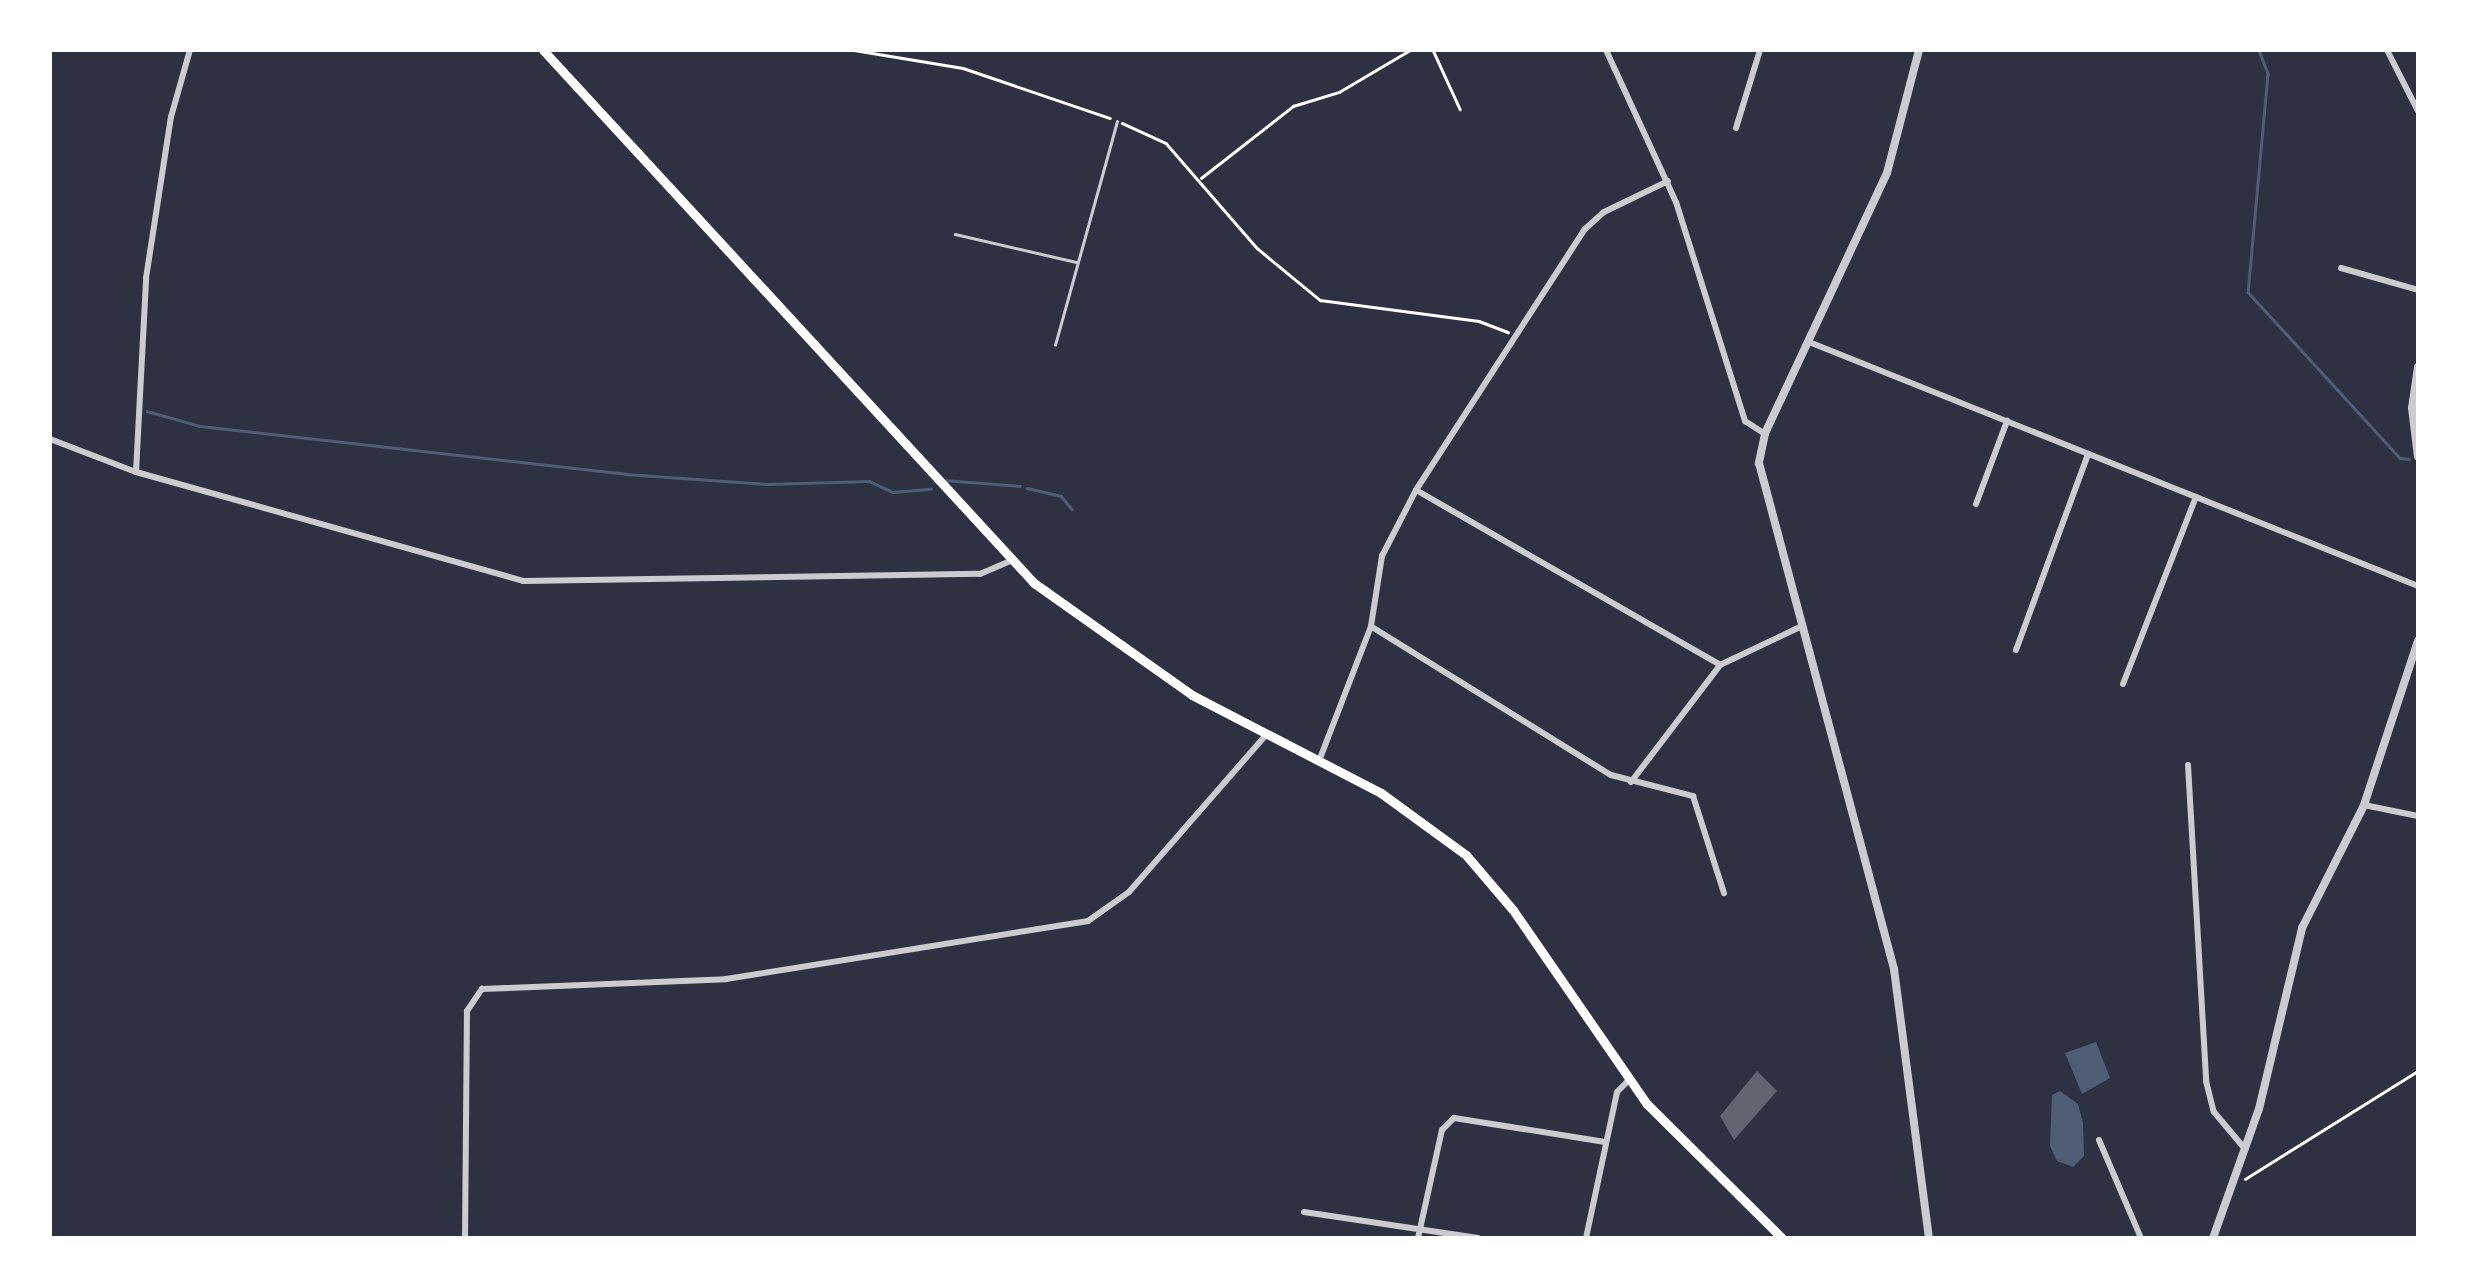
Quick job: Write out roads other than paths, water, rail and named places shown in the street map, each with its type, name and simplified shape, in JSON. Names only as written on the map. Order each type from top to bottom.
[{"type":"main road","points":[[543,50],[1010,560],[1107,640],[1265,736],[1410,810],[1479,868],[1628,1082],[1782,1238]]},
{"type":"street","points":[[136,472],[146,278],[168,135],[190,50]]},
{"type":"street","points":[[1606,50],[1668,181],[1745,421],[1766,434]]},
{"type":"street","points":[[1736,128],[1760,50]]},
{"type":"street","points":[[1919,50],[1887,173],[1766,434],[1761,478],[1894,969],[1929,1238]]},
{"type":"street","points":[[2388,50],[2418,111]]},
{"type":"street","points":[[1318,762],[1371,626],[1382,556],[1416,490],[1514,335],[1592,222],[1668,181]]},
{"type":"street","points":[[2341,268],[2418,290]]},
{"type":"street","points":[[1809,342],[2418,586]]},
{"type":"street","points":[[2418,367],[2412,408],[2418,458]]},
{"type":"street","points":[[1976,504],[2007,422]]},
{"type":"street","points":[[50,439],[136,472],[523,581],[980,574],[1010,560]]},
{"type":"street","points":[[2016,650],[2088,454]]},
{"type":"street","points":[[1416,490],[1720,664]]},
{"type":"street","points":[[2123,684],[2196,497]]},
{"type":"street","points":[[1371,626],[1541,736],[1631,782],[1697,800],[1724,894]]},
{"type":"street","points":[[1631,782],[1720,664],[1800,627]]},
{"type":"street","points":[[2213,1238],[2245,1149],[2306,915],[2364,805],[2418,642]]},
{"type":"street","points":[[465,1238],[467,1012],[482,989],[726,980],[1088,920],[1128,892],[1265,736]]},
{"type":"street","points":[[2188,765],[2185,806],[2206,1081],[2214,1112],[2245,1149]]},
{"type":"street","points":[[2364,805],[2418,816]]},
{"type":"street","points":[[1586,1238],[1618,1092],[1628,1082]]},
{"type":"street","points":[[1418,1238],[1442,1130],[1454,1118],[1605,1142]]},
{"type":"street","points":[[2099,1140],[2141,1238]]},
{"type":"street","points":[[1304,1212],[1478,1238]]},
{"type":"lane","points":[[1055,346],[1117,121]]},
{"type":"lane","points":[[956,234],[1078,263]]},
{"type":"water","points":[[2096,1042],[2110,1078],[2082,1094],[2065,1053]]},
{"type":"water","points":[[2060,1091],[2078,1104],[2083,1123],[2084,1156],[2073,1167],[2057,1161],[2050,1146],[2052,1095]]},
{"type":"waterway","points":[[2259,50],[2268,74],[2248,292],[2400,458],[2409,459]]},
{"type":"waterway","points":[[147,411],[200,426],[625,474],[767,484],[869,481],[893,492],[931,489]]},
{"type":"waterway","points":[[944,480],[1020,486]]},
{"type":"waterway","points":[[1027,488],[1061,496],[1072,509]]}]
